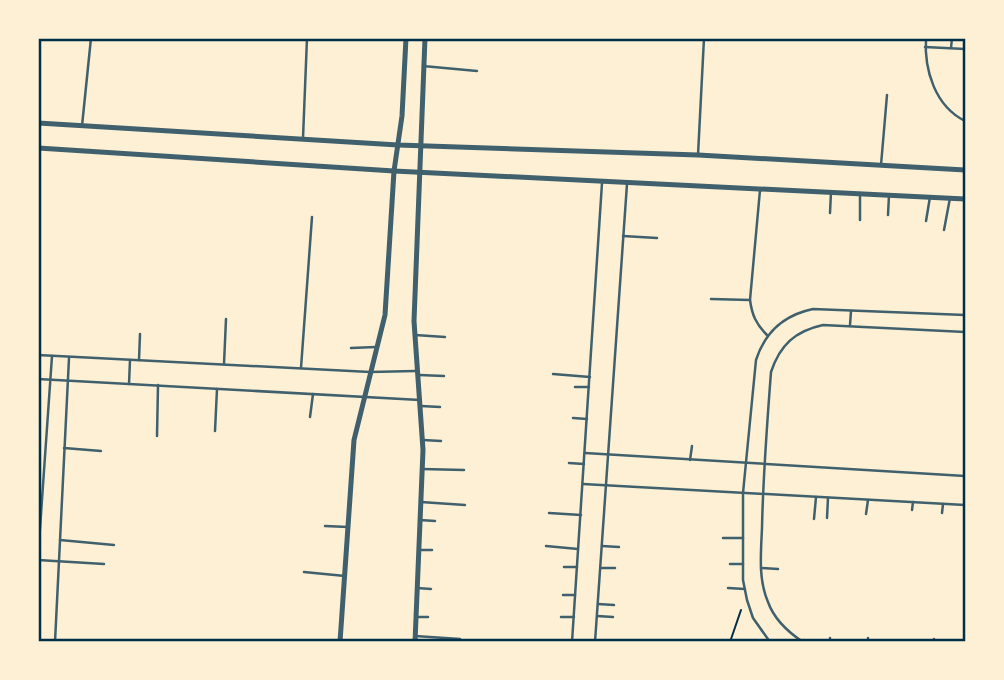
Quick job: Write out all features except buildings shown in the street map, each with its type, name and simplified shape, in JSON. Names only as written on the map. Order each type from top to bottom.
[{"type":"street","points":[[340,642],[354,440],[385,315],[406,38]]},
{"type":"street","points":[[415,639],[423,440],[414,321],[425,38]]},
{"type":"street","points":[[38,123],[398,145],[698,155],[965,170]]},
{"type":"street","points":[[38,148],[394,171],[965,199]]},
{"type":"lane","points":[[82,126],[92,38]]},
{"type":"lane","points":[[303,138],[307,38]]},
{"type":"lane","points":[[698,155],[704,38]]},
{"type":"lane","points":[[926,38],[928,74],[939,98],[965,121]]},
{"type":"lane","points":[[951,48],[952,38]]},
{"type":"lane","points":[[925,47],[965,49]]},
{"type":"lane","points":[[423,66],[477,71]]},
{"type":"lane","points":[[881,166],[887,95]]},
{"type":"lane","points":[[572,642],[603,180]]},
{"type":"lane","points":[[596,642],[627,181]]},
{"type":"lane","points":[[760,188],[750,300],[758,326],[767,335]]},
{"type":"lane","points":[[831,192],[831,213]]},
{"type":"lane","points":[[860,193],[860,220]]},
{"type":"lane","points":[[888,195],[888,215]]},
{"type":"lane","points":[[926,221],[930,197]]},
{"type":"lane","points":[[944,230],[950,198]]},
{"type":"lane","points":[[301,368],[312,217]]},
{"type":"lane","points":[[623,236],[657,238]]},
{"type":"lane","points":[[711,299],[750,300]]},
{"type":"lane","points":[[770,642],[754,618],[747,600],[743,564],[745,463],[756,360],[767,335],[776,326],[800,312],[813,309],[965,315]]},
{"type":"lane","points":[[850,311],[850,326]]},
{"type":"lane","points":[[224,364],[226,319]]},
{"type":"lane","points":[[803,642],[779,621],[768,604],[762,584],[762,494],[771,372],[776,358],[784,345],[808,328],[823,325],[965,332]]},
{"type":"lane","points":[[139,360],[141,334]]},
{"type":"lane","points":[[415,335],[445,337]]},
{"type":"lane","points":[[351,348],[376,347]]},
{"type":"lane","points":[[38,355],[444,376]]},
{"type":"lane","points":[[52,356],[38,559],[104,564]]},
{"type":"lane","points":[[55,642],[69,357]]},
{"type":"lane","points":[[129,384],[130,360]]},
{"type":"lane","points":[[553,374],[590,377]]},
{"type":"lane","points":[[38,379],[363,397],[440,407]]},
{"type":"lane","points":[[157,436],[158,385]]},
{"type":"lane","points":[[575,387],[589,387]]},
{"type":"lane","points":[[215,431],[216,388]]},
{"type":"lane","points":[[310,417],[313,394]]},
{"type":"lane","points":[[573,418],[587,419]]},
{"type":"lane","points":[[423,440],[441,441]]},
{"type":"lane","points":[[690,460],[692,446]]},
{"type":"lane","points":[[64,448],[101,452]]},
{"type":"lane","points":[[585,453],[965,477]]},
{"type":"lane","points":[[569,463],[584,464]]},
{"type":"lane","points":[[422,469],[464,470]]},
{"type":"lane","points":[[583,484],[965,505]]},
{"type":"lane","points":[[814,519],[816,497]]},
{"type":"lane","points":[[827,518],[828,498]]},
{"type":"lane","points":[[866,514],[868,500]]},
{"type":"lane","points":[[421,502],[466,505]]},
{"type":"lane","points":[[912,510],[913,502]]},
{"type":"lane","points":[[942,513],[943,504]]},
{"type":"lane","points":[[549,513],[581,515]]},
{"type":"lane","points":[[420,520],[435,521]]},
{"type":"lane","points":[[325,526],[348,527]]},
{"type":"lane","points":[[723,538],[743,538]]},
{"type":"lane","points":[[60,540],[114,545]]},
{"type":"lane","points":[[546,546],[578,549]]},
{"type":"lane","points":[[602,546],[619,547]]},
{"type":"lane","points":[[419,550],[432,550]]},
{"type":"lane","points":[[730,564],[743,564]]},
{"type":"lane","points":[[564,567],[577,567]]},
{"type":"lane","points":[[601,568],[615,568]]},
{"type":"lane","points":[[761,568],[778,569]]},
{"type":"lane","points":[[304,572],[345,576]]},
{"type":"lane","points":[[417,588],[431,589]]},
{"type":"lane","points":[[728,588],[745,589]]},
{"type":"lane","points":[[563,595],[575,595]]},
{"type":"lane","points":[[598,604],[614,605]]},
{"type":"lane","points":[[597,616],[613,617]]},
{"type":"lane","points":[[416,617],[428,617]]},
{"type":"lane","points":[[561,617],[574,617]]},
{"type":"lane","points":[[415,639],[460,639]]},
{"type":"path","points":[[730,642],[737,618],[747,600]]}]
